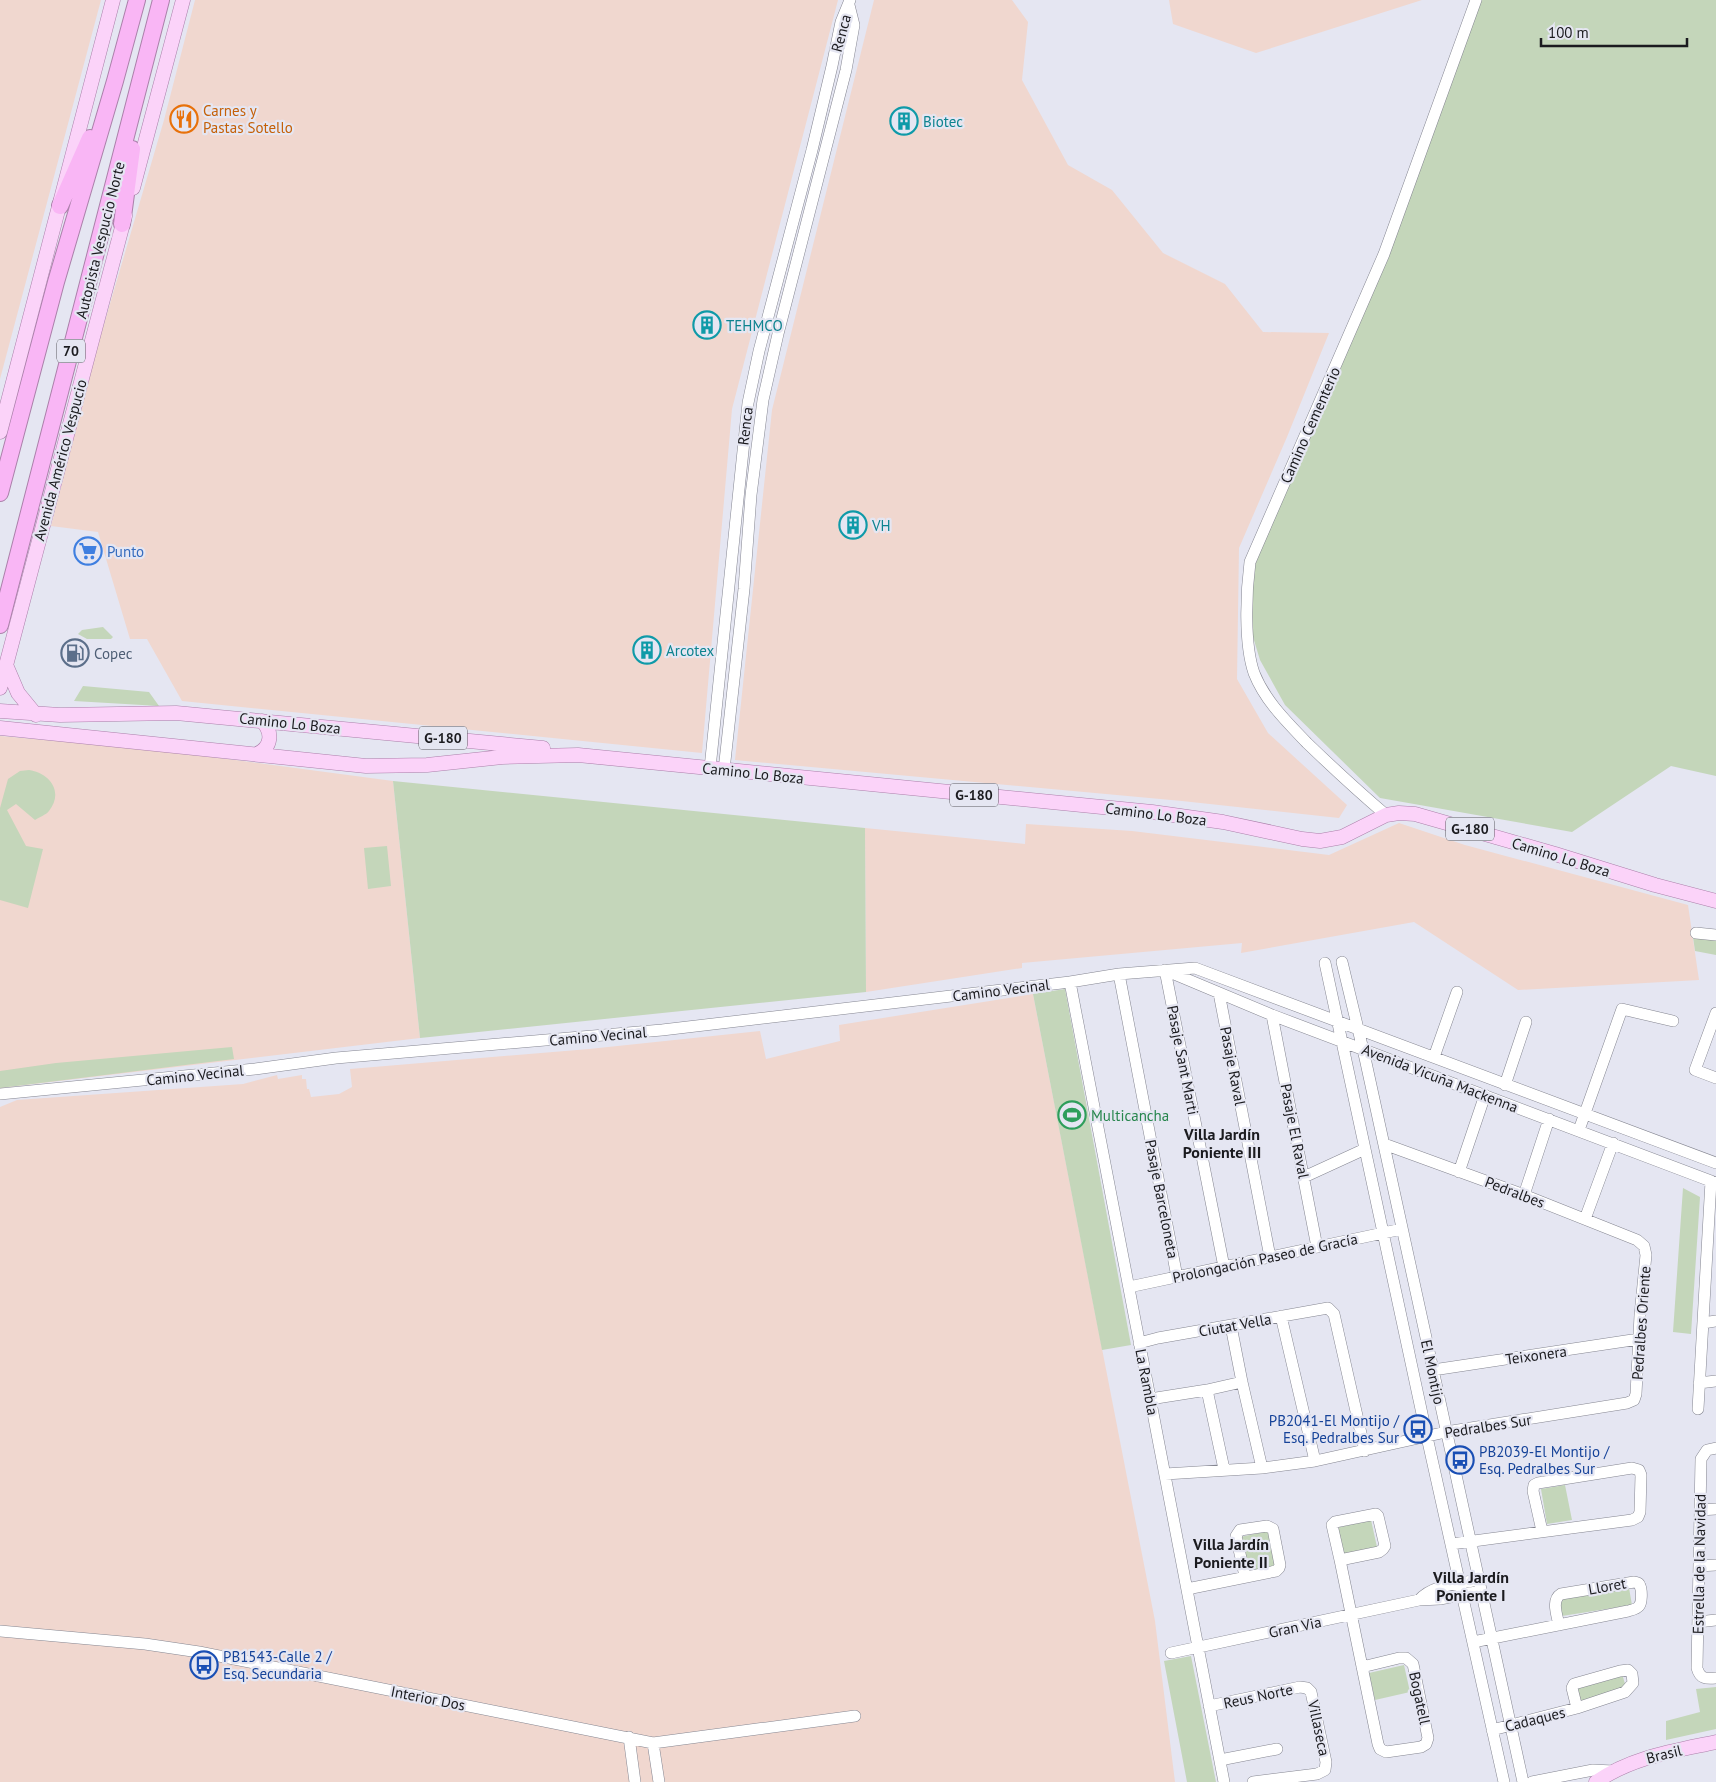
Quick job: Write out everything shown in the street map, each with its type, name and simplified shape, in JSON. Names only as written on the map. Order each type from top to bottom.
[{"type":"highway","name":"Autopista Vespucio Norte","points":[[0,493],[56,282],[137,0]]},
{"type":"highway","name":"Autopista Vespucio Norte","points":[[0,625],[161,0]]},
{"type":"highway","points":[[122,224],[141,76]]},
{"type":"highway","points":[[60,206],[115,81]]},
{"type":"main road","points":[[0,432],[113,0]]},
{"type":"main road","name":"Avenida Américo Vespucio","points":[[0,685],[183,0]]},
{"type":"main road","points":[[6,665],[18,693],[36,714]]},
{"type":"main road","name":"Camino Lo Boza","points":[[0,711],[76,715],[176,713],[529,746],[578,755],[1169,814],[1232,823],[1311,840],[1329,840],[1342,837],[1386,815],[1398,813],[1415,814],[1655,885],[1716,901]]},
{"type":"main road","points":[[257,754],[265,748],[270,738],[269,730],[262,721]]},
{"type":"main road","name":"Camino Lo Boza","points":[[0,728],[366,766],[427,765],[537,755],[578,755]]},
{"type":"main road","name":"Brasil","points":[[1596,1782],[1613,1771],[1646,1758],[1716,1742]]},
{"type":"street","name":"Camino Cementerio","points":[[1386,815],[1346,782],[1324,760],[1276,711],[1263,690],[1254,673],[1250,654],[1247,587],[1250,562],[1384,254],[1476,0]]},
{"type":"street","name":"Renca","points":[[717,769],[720,668],[745,419],[755,369],[804,181],[841,22],[850,2]]},
{"type":"street","name":"Renca","points":[[717,769],[735,670],[752,495],[764,400],[778,334],[846,70],[854,25],[850,2]]},
{"type":"street","points":[[832,66],[846,70]]},
{"type":"street","points":[[737,494],[752,495]]},
{"type":"street","points":[[720,668],[735,670]]},
{"type":"street","points":[[1696,933],[1716,935]]},
{"type":"street","name":"El Montijo","points":[[1342,962],[1384,1144],[1522,1782]]},
{"type":"street","name":"El Montijo","points":[[1325,963],[1427,1437],[1504,1782]]},
{"type":"street","name":"Avenida Vicuña Mackenna","points":[[1195,968],[1716,1163]]},
{"type":"street","name":"Camino Vecinal","points":[[0,1094],[255,1069],[336,1058],[662,1030],[1070,982],[1119,974],[1195,968]]},
{"type":"street","name":"Avenida Vicuña Mackenna","points":[[1166,970],[1272,1015],[1714,1182]]},
{"type":"street","name":"Pasaje Sant Marti","points":[[1166,970],[1224,1267]]},
{"type":"street","name":"Pasaje Barceloneta","points":[[1119,974],[1177,1277]]},
{"type":"street","name":"La Rambla","points":[[1070,982],[1224,1782]]},
{"type":"street","points":[[1434,1057],[1457,992]]},
{"type":"street","name":"Pasaje Raval","points":[[1218,993],[1270,1257]]},
{"type":"street","points":[[1579,1130],[1622,1009],[1673,1021]]},
{"type":"street","points":[[1716,1013],[1695,1070],[1716,1078]]},
{"type":"street","name":"Pasaje El Raval","points":[[1272,1015],[1317,1247]]},
{"type":"street","points":[[1505,1085],[1526,1022]]},
{"type":"street","points":[[1459,1172],[1485,1095]]},
{"type":"street","points":[[1524,1195],[1549,1119]]},
{"type":"street","points":[[1585,1220],[1613,1143]]},
{"type":"street","name":"Pedralbes","points":[[1384,1144],[1524,1195],[1637,1240],[1644,1246]]},
{"type":"street","points":[[1672,1165],[1678,1148]]},
{"type":"street","points":[[1304,1177],[1365,1149]]},
{"type":"street","points":[[1698,1409],[1703,1323],[1711,1258],[1714,1182]]},
{"type":"street","name":"Prolongación Paseo de Gracía","points":[[1129,1287],[1402,1229]]},
{"type":"street","name":"Pedralbes Oriente","points":[[1634,1400],[1636,1394],[1646,1254],[1644,1246]]},
{"type":"street","name":"Ciutat Vella","points":[[1140,1344],[1158,1338],[1325,1308],[1330,1309],[1334,1314],[1365,1451]]},
{"type":"street","points":[[1281,1316],[1315,1461]]},
{"type":"street","points":[[1703,1323],[1716,1321]]},
{"type":"street","points":[[1232,1326],[1242,1382],[1262,1468]]},
{"type":"street","name":"Teixonera","points":[[1433,1370],[1639,1339]]},
{"type":"street","points":[[1699,1383],[1716,1381]]},
{"type":"street","points":[[1150,1399],[1207,1390],[1242,1382]]},
{"type":"street","points":[[1207,1390],[1224,1469]]},
{"type":"street","name":"Pedralbes Sur","points":[[1165,1474],[1262,1468],[1315,1461],[1446,1432],[1628,1403],[1634,1400]]},
{"type":"street","name":"Estrella de la Navidad","points":[[1716,1448],[1707,1450],[1701,1459],[1696,1668],[1700,1676],[1707,1679],[1716,1678]]},
{"type":"street","points":[[1451,1544],[1632,1520],[1638,1517],[1640,1512],[1641,1475],[1639,1470],[1632,1468],[1534,1485],[1533,1491],[1542,1531]]},
{"type":"street","points":[[1700,1510],[1716,1509]]},
{"type":"street","name":"Bogatell","points":[[1340,1560],[1379,1552],[1383,1549],[1385,1546],[1376,1514],[1335,1522],[1332,1525],[1362,1667],[1380,1749],[1386,1752],[1421,1747],[1426,1744],[1428,1738],[1412,1664],[1406,1658],[1399,1658],[1362,1667]]},
{"type":"street","points":[[1187,1589],[1276,1571],[1280,1565],[1273,1529],[1270,1526],[1240,1530],[1236,1536],[1245,1576]]},
{"type":"street","points":[[1699,1566],[1716,1565]]},
{"type":"street","name":"Lloret","points":[[1473,1642],[1491,1639],[1628,1611],[1639,1607],[1641,1603],[1641,1586],[1634,1582],[1561,1594],[1557,1596],[1555,1602],[1559,1625]]},
{"type":"street","name":"Gran Via","points":[[1171,1653],[1419,1600],[1423,1595],[1433,1590],[1461,1589],[1479,1585]]},
{"type":"street","points":[[1698,1622],[1716,1620]]},
{"type":"street","name":"Interior Dos","points":[[0,1630],[144,1644],[198,1652],[653,1743],[855,1716]]},
{"type":"street","name":"Cadaques","points":[[1492,1730],[1577,1708],[1625,1692],[1633,1683],[1632,1674],[1628,1670],[1620,1671],[1574,1684],[1572,1688],[1577,1708]]},
{"type":"street","name":"Reus Norte","points":[[1210,1706],[1300,1687],[1307,1688]]},
{"type":"street","name":"Villaseca","points":[[1252,1782],[1317,1774],[1325,1770],[1326,1762],[1312,1694],[1307,1688]]},
{"type":"street","points":[[629,1737],[635,1782]]},
{"type":"street","points":[[653,1743],[659,1782]]},
{"type":"street","points":[[1220,1760],[1277,1749]]},
{"type":"street","name":"Brasil","points":[[1532,1782],[1593,1770],[1613,1771]]},
{"type":"shaded area","points":[[0,0],[101,0],[0,379]]},
{"type":"shaded area","points":[[195,0],[838,0],[732,409],[702,753],[182,701],[147,639],[130,639],[98,532],[51,526],[97,348],[164,120]]},
{"type":"shaded area","points":[[874,0],[1012,0],[1028,22],[1022,80],[1068,165],[1112,190],[1163,253],[1225,284],[1263,332],[1329,333],[1239,548],[1237,679],[1268,733],[1347,805],[1339,818],[1182,801],[735,760],[772,410]]},
{"type":"shaded area","points":[[1169,0],[1422,0],[1256,53],[1173,24]]},
{"type":"shaded area","points":[[0,736],[160,750],[393,781],[420,1038],[0,1088]]},
{"type":"shaded area","points":[[1399,823],[1465,845],[1688,905],[1699,980],[1518,990],[1414,922],[1241,953],[1242,943],[1022,963],[1022,968],[866,992],[865,828],[1025,844],[1026,824],[1132,831],[1329,855]]},
{"type":"shaded area","points":[[1033,994],[1155,1621],[1175,1782],[0,1782],[0,1107],[17,1100],[243,1084],[277,1075],[278,1079],[302,1075],[302,1079],[306,1079],[307,1089],[309,1089],[311,1097],[339,1094],[352,1087],[350,1069],[589,1049],[760,1031],[766,1059],[840,1041],[839,1025]]},
{"type":"green space","points":[[1477,0],[1716,0],[1716,776],[1671,766],[1572,832],[1380,798],[1285,705],[1260,660],[1253,637],[1249,581],[1258,549],[1388,259]]},
{"type":"green space","points":[[103,627],[113,637],[111,639],[87,639],[78,634],[82,630]]},
{"type":"green space","points":[[83,686],[149,692],[159,706],[74,701]]},
{"type":"green space","points":[[29,770],[49,779],[55,790],[55,797],[49,811],[35,820],[16,804],[7,810],[26,846],[43,849],[28,908],[0,900],[0,808],[8,779],[20,771]]},
{"type":"green space","points":[[393,781],[865,828],[866,992],[420,1038]]},
{"type":"green space","points":[[387,846],[391,886],[368,889],[364,848]]},
{"type":"green space","points":[[1693,937],[1716,940],[1716,955],[1695,951]]},
{"type":"green space","points":[[1065,989],[1131,1345],[1102,1350],[1033,994]]},
{"type":"green space","points":[[232,1047],[234,1059],[0,1088],[0,1071],[56,1063]]},
{"type":"green space","points":[[1683,1188],[1700,1197],[1691,1334],[1673,1332]]},
{"type":"green space","points":[[1565,1485],[1572,1520],[1547,1524],[1541,1489]]},
{"type":"green space","points":[[1371,1520],[1377,1547],[1342,1555],[1336,1528]]},
{"type":"green space","points":[[1268,1531],[1275,1566],[1248,1571],[1240,1537]]},
{"type":"green space","points":[[1629,1588],[1632,1605],[1562,1616],[1560,1599]]},
{"type":"green space","points":[[1191,1656],[1216,1782],[1187,1782],[1164,1661]]},
{"type":"green space","points":[[1404,1665],[1410,1692],[1375,1700],[1369,1673]]},
{"type":"green space","points":[[1622,1674],[1626,1687],[1580,1701],[1576,1688]]},
{"type":"green space","points":[[1716,1687],[1716,1729],[1666,1740],[1666,1721],[1700,1712],[1696,1689]]},
{"type":"place","name":"Carnes y Pastas Sotello","points":[[184,119]]},
{"type":"place","name":"Biotec","points":[[904,121]]},
{"type":"place","name":"TEHMCO","points":[[707,325]]},
{"type":"place","name":"VH","points":[[853,525]]},
{"type":"place","name":"Punto","points":[[88,551]]},
{"type":"place","name":"Arcotex","points":[[647,650]]},
{"type":"place","name":"Copec","points":[[75,653]]},
{"type":"place","name":"Multicancha","points":[[1072,1115]]},
{"type":"place","name":"PB2041-El Montijo / Esq. Pedralbes Sur","points":[[1418,1429]]},
{"type":"place","name":"PB2039-El Montijo / Esq. Pedralbes Sur","points":[[1460,1460]]},
{"type":"place","name":"PB1543-Calle 2 / Esq. Secundaria","points":[[204,1665]]},
{"type":"district","name":"Villa Jardín Poniente III","points":[[1222,1143]]},
{"type":"district","name":"Villa Jardín Poniente II","points":[[1231,1553]]},
{"type":"district","name":"Villa Jardín Poniente I","points":[[1471,1586]]}]
